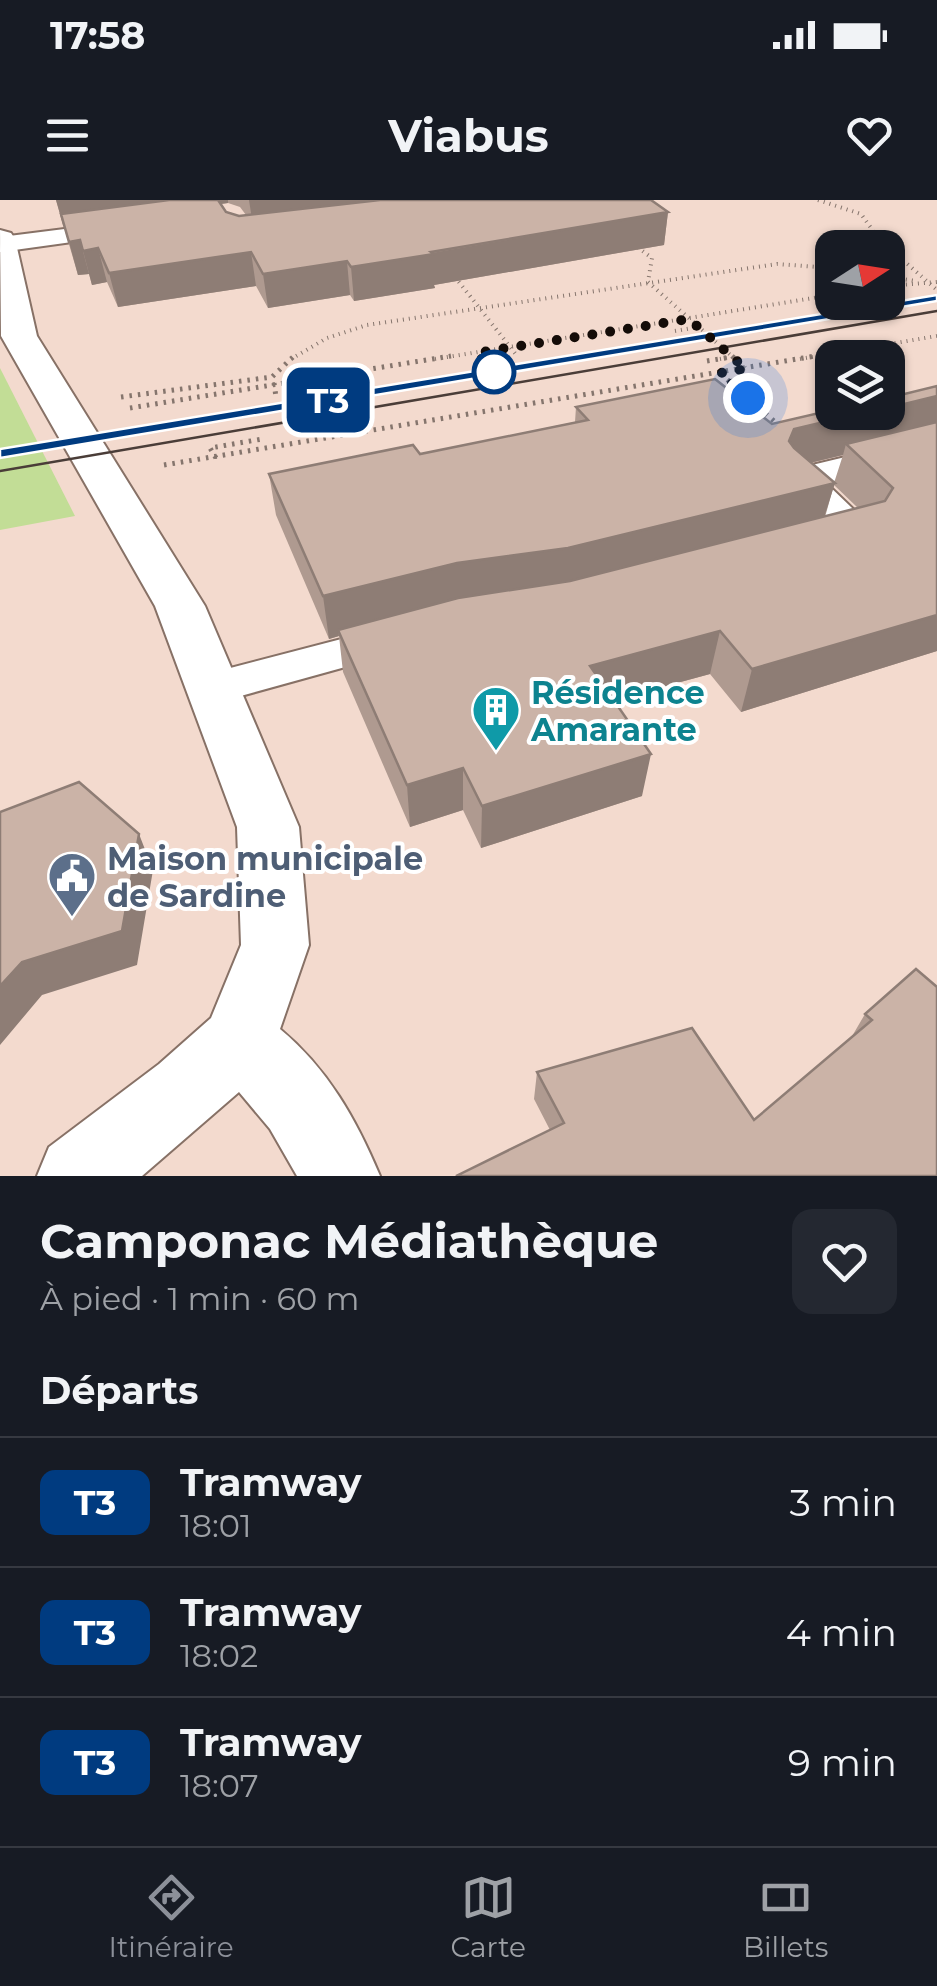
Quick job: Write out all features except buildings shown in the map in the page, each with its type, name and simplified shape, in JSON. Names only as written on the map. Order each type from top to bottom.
[{"type":"street","points":[[78,1176],[186,1091],[238,1042],[276,945],[268,828],[180,606],[19,336],[1,242],[153,224]]},
{"type":"street","points":[[784,550],[857,531],[800,479],[937,445]]},
{"type":"street","points":[[212,688],[440,627]]},
{"type":"street","points":[[238,1042],[278,1074],[318,1129],[339,1176]]},
{"type":"path","points":[[818,200],[861,214],[880,239],[937,290]]},
{"type":"path","points":[[622,235],[652,258],[648,282]]},
{"type":"path","points":[[446,264],[518,357]]},
{"type":"path","points":[[114,398],[272,376],[316,340],[366,325],[778,264],[815,267]]},
{"type":"path","points":[[905,280],[928,283]]},
{"type":"path","points":[[648,282],[746,369]]},
{"type":"path","points":[[905,285],[937,282]]},
{"type":"path","points":[[119,410],[815,298]]},
{"type":"path","points":[[675,331],[698,327]]},
{"type":"path","points":[[162,466],[937,336]]},
{"type":"path","points":[[707,362],[732,356]]},
{"type":"path","points":[[720,373],[832,472]]},
{"type":"path","points":[[272,376],[276,397]]},
{"type":"path","points":[[216,458],[210,448],[262,439]]},
{"type":"green space","points":[[0,368],[75,516],[0,530]]},
{"type":"tram line","name":"T3","points":[[0,453],[937,299]]},
{"type":"tram line","points":[[0,471],[937,311]]},
{"type":"tram line","points":[[0,453],[276,408]]},
{"type":"place","name":"Résidence Amarante","points":[[496,752]]},
{"type":"place","name":"Maison municipale de Sardine","points":[[72,918]]},
{"type":"route","points":[[494,372],[476,353],[689,319],[746,369],[720,373],[748,398]]}]
